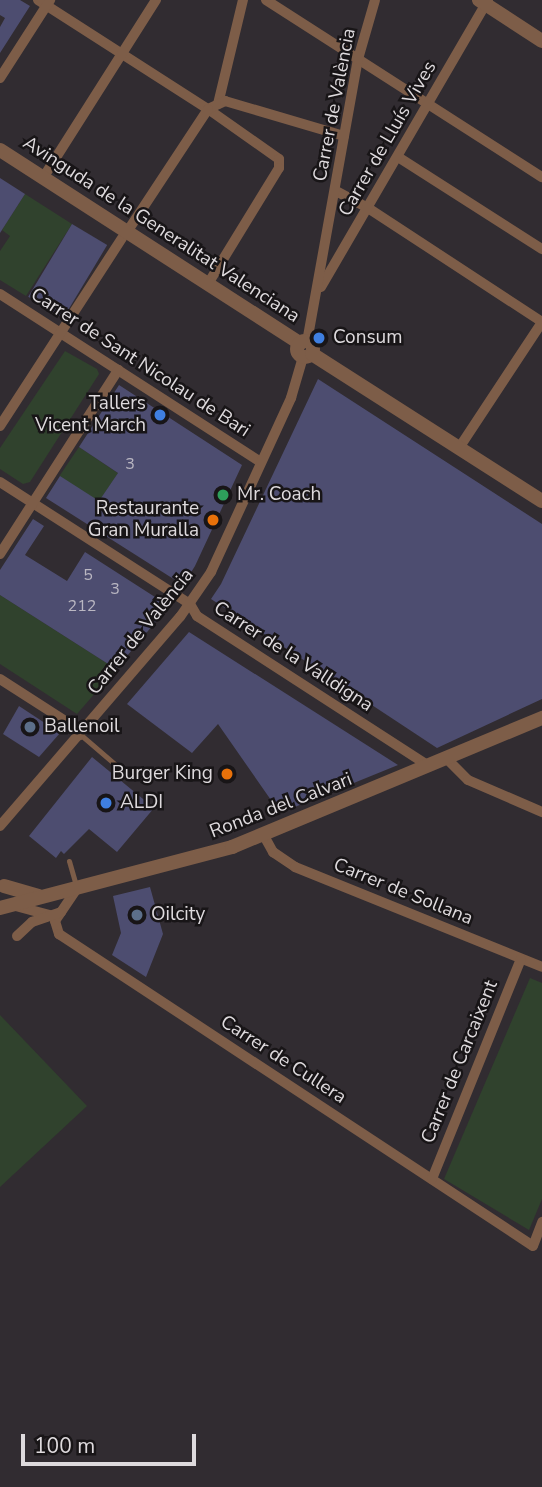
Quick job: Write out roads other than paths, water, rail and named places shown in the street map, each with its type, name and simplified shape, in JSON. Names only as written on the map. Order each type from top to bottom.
[{"type":"street","points":[[43,178],[156,0]]},
{"type":"street","points":[[0,426],[125,235],[213,107],[243,0]]},
{"type":"street","points":[[266,0],[542,177]]},
{"type":"street","name":"Carrer de València","points":[[0,826],[190,604],[211,572],[291,398],[316,296],[358,60],[375,0]]},
{"type":"street","points":[[0,79],[45,2],[122,54],[213,107],[279,159],[279,167],[208,284]]},
{"type":"street","points":[[484,2],[542,41]]},
{"type":"street","name":"Carrer de Lluís Vives","points":[[316,296],[429,105],[484,2]]},
{"type":"street","points":[[213,107],[225,102],[344,136]]},
{"type":"street","name":"Avinguda de la Generalitat Valenciana","points":[[0,150],[125,235],[541,499]]},
{"type":"street","points":[[398,157],[542,249]]},
{"type":"street","name":"Avinguda de la Generalitat Valenciana","points":[[0,160],[208,284],[304,349]]},
{"type":"street","points":[[336,191],[368,208],[542,322],[459,448]]},
{"type":"street","name":"Carrer de Sant Nicolau de Bari","points":[[0,294],[261,462]]},
{"type":"street","points":[[0,554],[118,370]]},
{"type":"street","name":"Carrer de la Valldigna","points":[[0,482],[190,604],[197,615],[429,766]]},
{"type":"street","points":[[0,679],[70,724],[80,734]]},
{"type":"street","name":"Ronda del Calvari","points":[[10,907],[206,856],[429,766],[522,724],[542,712]]},
{"type":"street","name":"Ronda del Calvari","points":[[522,724],[542,718]]},
{"type":"street","points":[[446,758],[468,780],[542,812]]},
{"type":"street","name":"Carrer de Sollana","points":[[263,834],[272,852],[295,867],[542,967]]},
{"type":"street","points":[[2,880],[24,893],[44,896]]},
{"type":"street","points":[[2,880],[10,907]]},
{"type":"street","points":[[16,936],[32,922],[57,914],[78,888]]},
{"type":"street","points":[[10,907],[57,914]]},
{"type":"street","points":[[10,907],[32,914],[32,922]]},
{"type":"street","name":"Carrer de Cullera","points":[[57,914],[55,924],[60,934],[533,1246],[542,1222]]},
{"type":"street","name":"Carrer de Carcaixent","points":[[432,1179],[521,959]]},
{"type":"lane","points":[[80,734],[124,772]]},
{"type":"lane","points":[[69,862],[78,888]]},
{"type":"place","name":"Consum","points":[[319,338]]},
{"type":"place","name":"Tallers Vicent March","points":[[160,415]]},
{"type":"place","name":"Mr. Coach","points":[[223,495]]},
{"type":"place","name":"Restaurante Gran Muralla","points":[[213,520]]},
{"type":"place","name":"Ballenoil","points":[[30,727]]},
{"type":"place","name":"Burger King","points":[[227,774]]},
{"type":"place","name":"ALDI","points":[[106,803]]},
{"type":"place","name":"Oilcity","points":[[137,915]]}]
